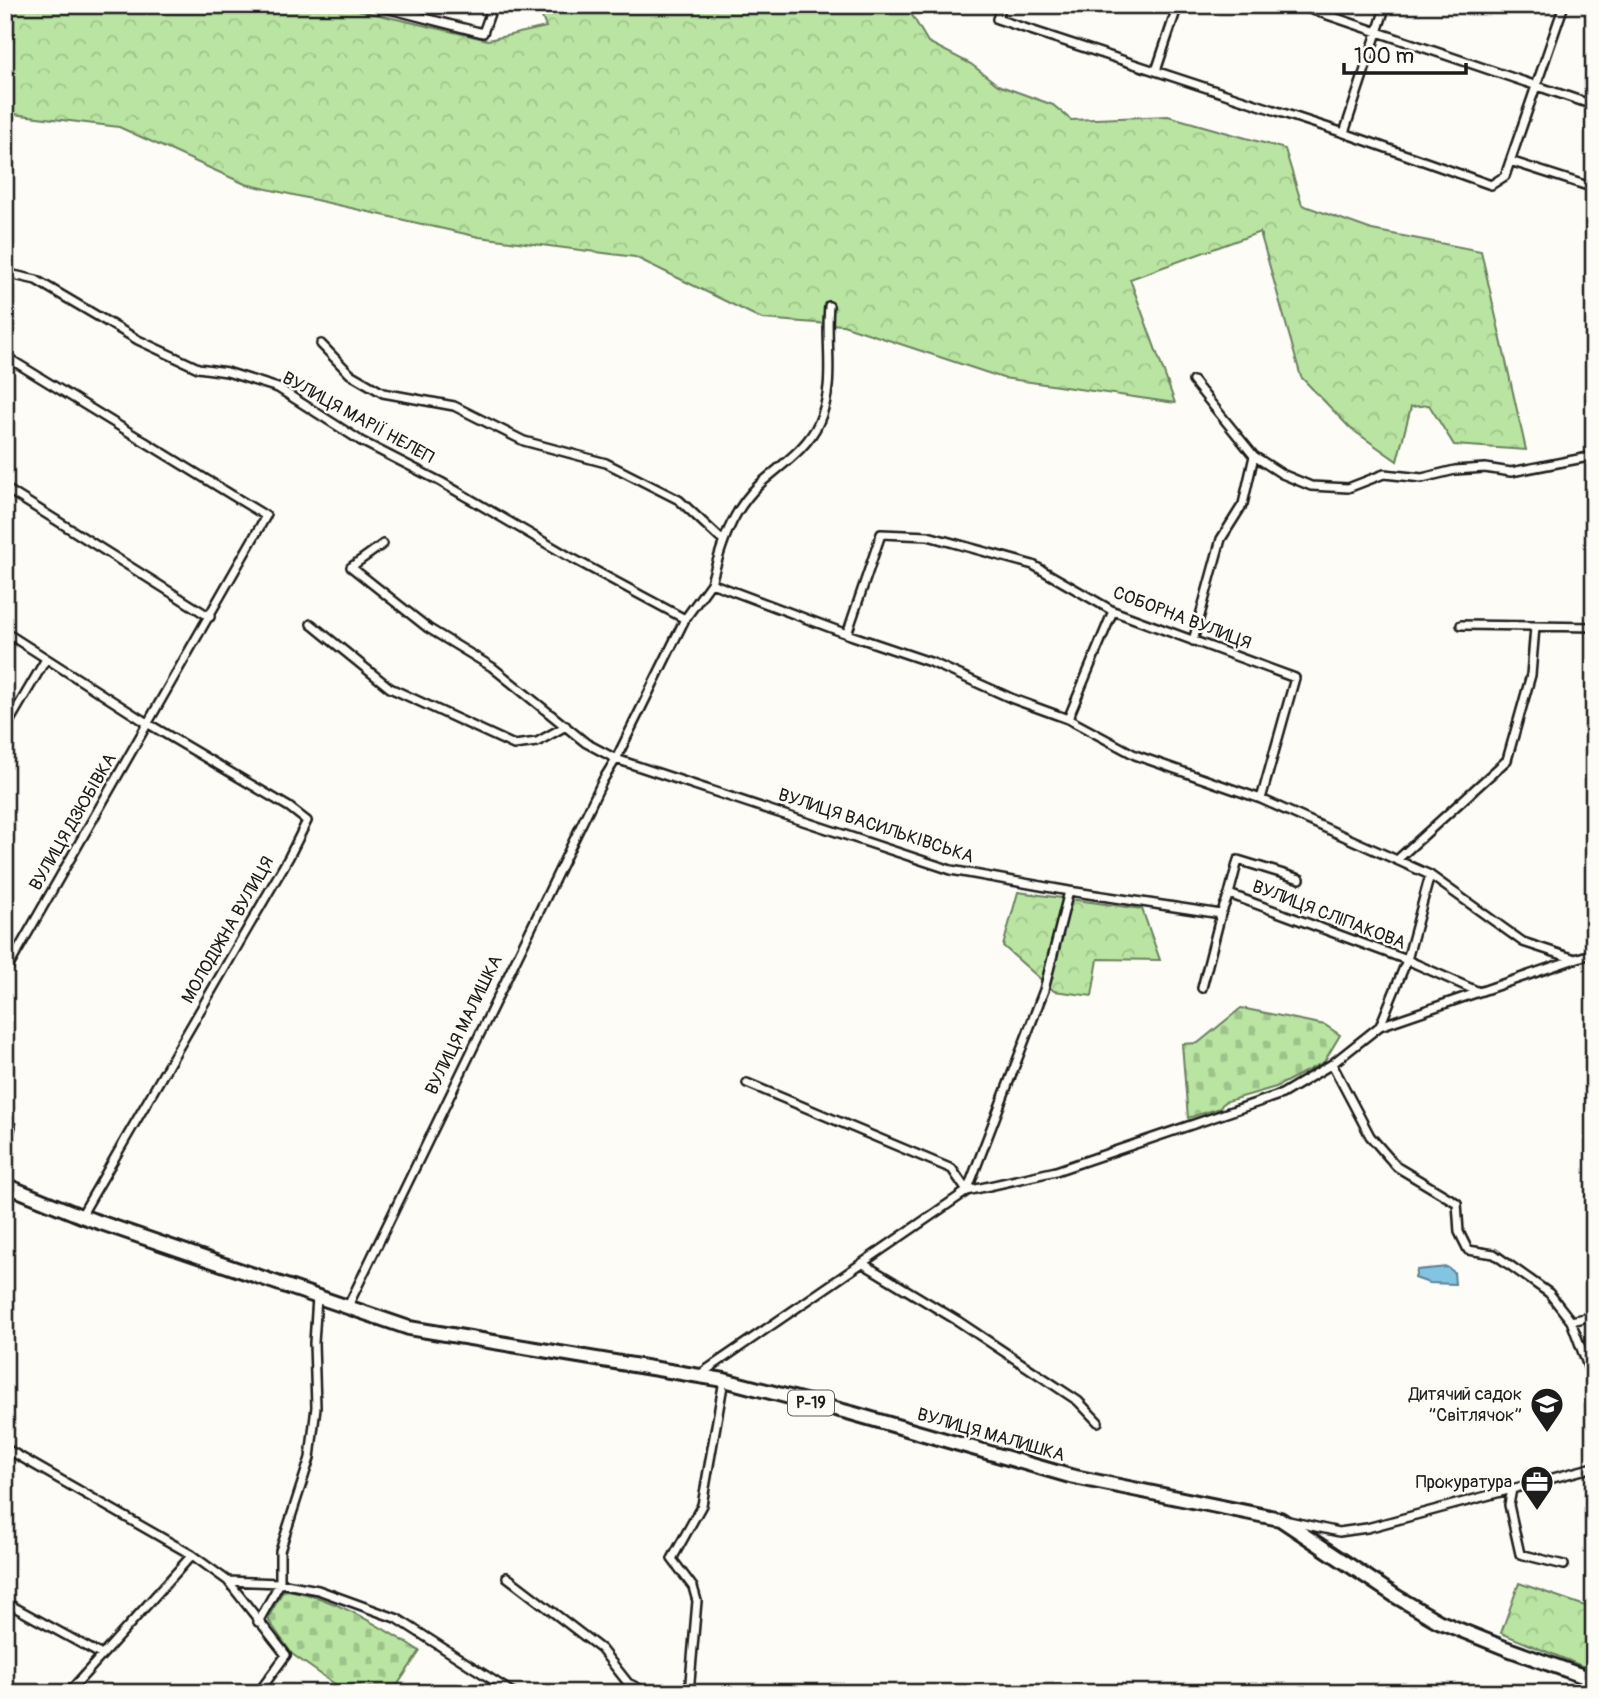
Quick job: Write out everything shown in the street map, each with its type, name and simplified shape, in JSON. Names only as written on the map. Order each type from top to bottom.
[{"type":"main road","name":"ВУЛИЦЯ МАЛИШКА","points":[[5,1185],[81,1216],[409,1328],[724,1380],[851,1413],[1070,1476],[1280,1519],[1438,1621],[1594,1680]]},
{"type":"street","points":[[374,5],[483,33],[493,5]]},
{"type":"street","points":[[1002,5],[997,19],[1344,133],[1491,185],[1505,176],[1538,87],[1564,5]]},
{"type":"street","points":[[1156,71],[1178,5]]},
{"type":"street","points":[[1297,5],[1592,105]]},
{"type":"street","points":[[1344,133],[1386,5]]},
{"type":"street","points":[[1510,161],[1594,188]]},
{"type":"street","name":"ВУЛИЦЯ МАРІЇ НЕЛЕП","points":[[5,273],[36,280],[138,340],[198,368],[226,372],[278,388],[361,441],[441,482],[568,556],[685,619]]},
{"type":"street","points":[[616,759],[685,619],[711,583],[722,540],[740,507],[760,484],[791,459],[818,425],[828,398],[829,306]]},
{"type":"street","name":"ВУЛИЦЯ МАРІЇ НЕЛЕП","points":[[321,344],[350,374],[383,393],[454,406],[524,441],[606,463],[678,500],[722,540]]},
{"type":"street","name":"ВУЛИЦЯ ДЗЮБІВКА","points":[[5,356],[266,516],[5,973]]},
{"type":"street","points":[[1193,381],[1254,456],[1282,474],[1311,485],[1348,488],[1384,474],[1422,478],[1455,470],[1485,468],[1511,472],[1594,456]]},
{"type":"street","points":[[1192,641],[1221,539],[1243,504],[1254,456]]},
{"type":"street","points":[[5,488],[210,617]]},
{"type":"street","name":"СОБОРНА ВУЛИЦЯ","points":[[847,634],[881,534],[928,536],[1033,565],[1113,611],[1295,678],[1261,799]]},
{"type":"street","name":"ВУЛИЦЯ ВАСИЛЬКІВСЬКА","points":[[383,544],[351,567],[428,628],[492,667],[586,743],[616,759],[951,870],[1221,914]]},
{"type":"street","points":[[711,583],[933,663],[1013,699],[1068,719],[1135,755],[1261,799],[1430,875],[1523,942],[1575,959]]},
{"type":"street","points":[[1068,719],[1113,611]]},
{"type":"street","points":[[311,624],[390,688],[514,745],[537,741],[566,726]]},
{"type":"street","points":[[1461,625],[1594,627]]},
{"type":"street","points":[[1398,859],[1507,760],[1531,675],[1535,627]]},
{"type":"street","points":[[5,632],[147,723]]},
{"type":"street","points":[[5,729],[46,659]]},
{"type":"street","name":"МОЛОДІЖНА ВУЛИЦЯ","points":[[81,1216],[289,857],[307,821],[289,807],[147,723]]},
{"type":"street","name":"ВУЛИЦЯ МАЛИШКА","points":[[347,1308],[603,780],[616,759]]},
{"type":"street","points":[[1229,894],[1238,860],[1300,879]]},
{"type":"street","points":[[1430,875],[1407,960],[1479,992]]},
{"type":"street","points":[[967,1191],[1044,990],[1069,891]]},
{"type":"street","name":"ВУЛИЦЯ СЛІПАКОВА","points":[[1202,988],[1221,914],[1229,894],[1407,960],[1380,1026]]},
{"type":"street","points":[[699,1376],[967,1191],[1056,1171],[1282,1094],[1332,1064],[1380,1026],[1594,953]]},
{"type":"street","points":[[1332,1064],[1370,1136],[1396,1167],[1457,1203],[1459,1232],[1468,1250],[1494,1254],[1549,1293],[1571,1321],[1594,1383]]},
{"type":"street","points":[[747,1083],[952,1169],[967,1191]]},
{"type":"street","points":[[5,1123],[11,1126],[5,1147]]},
{"type":"street","points":[[862,1263],[958,1321],[1078,1401],[1098,1422]]},
{"type":"street","points":[[258,1622],[280,1583],[280,1550],[310,1458],[316,1407],[314,1343],[317,1297]]},
{"type":"street","points":[[1571,1321],[1594,1316]]},
{"type":"street","points":[[689,1693],[697,1601],[693,1587],[672,1559],[702,1505],[724,1380]]},
{"type":"street","points":[[5,1448],[192,1555],[228,1581],[286,1655],[258,1693]]},
{"type":"street","points":[[1280,1519],[1339,1532],[1367,1528],[1594,1467]]},
{"type":"street","points":[[1512,1489],[1509,1505],[1520,1554],[1564,1565]]},
{"type":"street","points":[[68,1693],[100,1654],[192,1555]]},
{"type":"street","points":[[507,1577],[601,1649],[628,1683],[648,1693]]},
{"type":"street","points":[[228,1581],[280,1583],[318,1590],[398,1619],[513,1693]]},
{"type":"street","points":[[5,1602],[100,1654]]},
{"type":"green space","points":[[5,5],[353,5],[358,10],[488,40],[546,27],[537,5],[906,5],[928,42],[971,64],[998,85],[1053,105],[1071,120],[1168,116],[1285,149],[1302,205],[1372,230],[1481,251],[1526,450],[1454,445],[1429,405],[1411,407],[1397,461],[1350,428],[1301,377],[1260,232],[1130,279],[1175,403],[1003,378],[843,325],[762,319],[635,257],[479,237],[245,184],[119,127],[5,113]]},
{"type":"green space","points":[[1018,892],[1142,909],[1160,960],[1098,959],[1092,996],[1054,991],[1003,946]]},
{"type":"green space","points":[[1241,1008],[1325,1025],[1340,1035],[1324,1062],[1276,1087],[1224,1102],[1220,1108],[1188,1118],[1182,1044],[1198,1043]]},
{"type":"green space","points":[[1519,1583],[1594,1609],[1594,1671],[1501,1633]]},
{"type":"green space","points":[[288,1590],[340,1606],[420,1651],[392,1693],[340,1693],[342,1689],[292,1654],[269,1621],[269,1616],[283,1591]]},
{"type":"water","points":[[1447,1267],[1454,1272],[1455,1284],[1429,1283],[1415,1278],[1417,1270]]},
{"type":"place","name":"Дитячий садок ”Світлячок”","points":[[1547,1434]]},
{"type":"place","name":"Прокуратура","points":[[1537,1512]]}]
